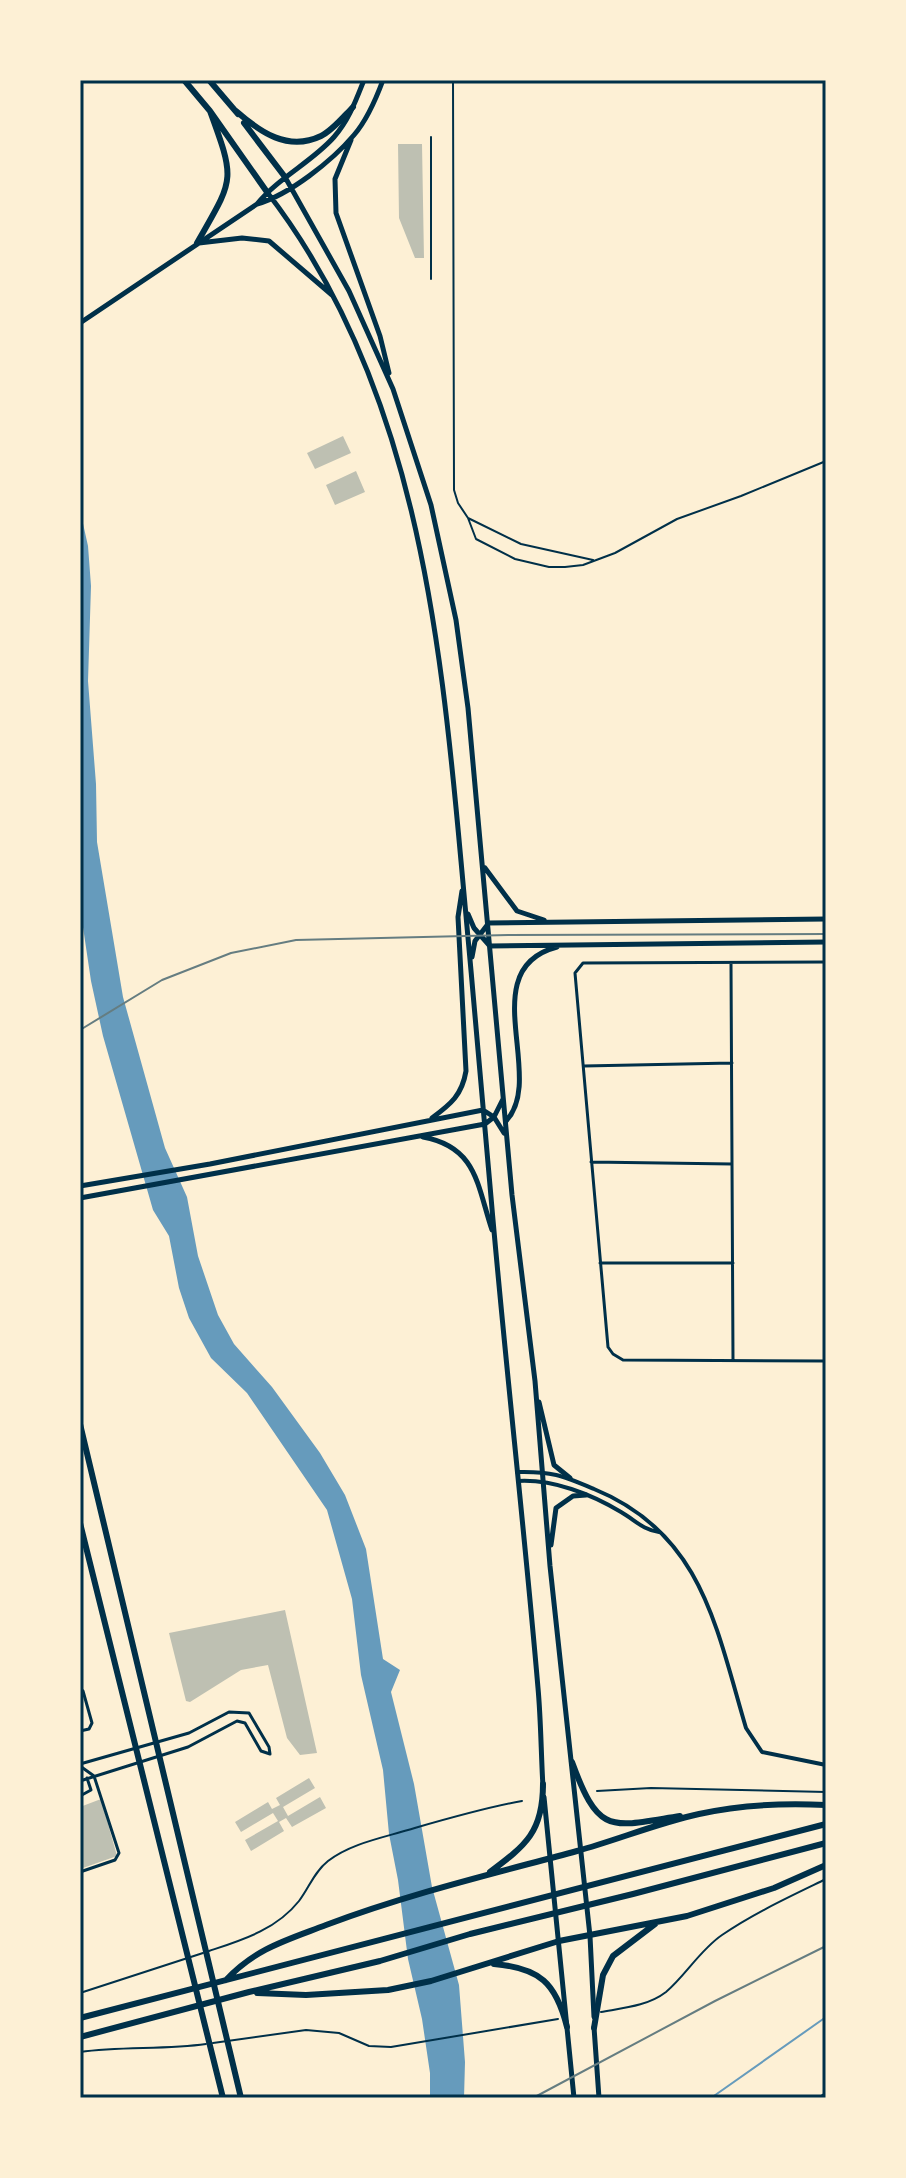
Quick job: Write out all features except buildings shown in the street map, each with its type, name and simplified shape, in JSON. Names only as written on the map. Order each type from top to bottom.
[{"type":"highway","points":[[184,80],[210,111],[267,192]]},
{"type":"highway","points":[[209,80],[285,177]]},
{"type":"highway","points":[[236,111],[267,135],[292,141],[320,136],[353,107]]},
{"type":"highway","points":[[197,243],[226,193],[229,176],[210,111]]},
{"type":"highway","points":[[80,1424],[241,2098]]},
{"type":"highway","points":[[80,1523],[223,2098]]},
{"type":"highway","points":[[572,1762],[590,1806],[607,1821],[634,1825],[763,1807],[826,1805]]},
{"type":"highway","points":[[487,1874],[517,1852],[536,1828],[543,1808],[543,1784]]},
{"type":"highway","points":[[226,1980],[244,1961],[354,1915],[700,1814]]},
{"type":"highway","points":[[80,2018],[826,1824]]},
{"type":"highway","points":[[80,2037],[826,1843]]},
{"type":"highway","points":[[249,1992],[280,1996],[388,1990],[491,1964],[559,1941],[658,1922],[774,1888],[826,1865]]},
{"type":"highway","points":[[594,2028],[603,1975],[613,1956],[658,1922]]},
{"type":"highway","points":[[491,1964],[529,1969],[545,1980],[560,2000],[567,2027]]},
{"type":"main road","points":[[257,204],[267,192],[334,137],[353,107],[364,80]]},
{"type":"main road","points":[[383,80],[376,100],[354,135],[335,179],[336,213],[380,336],[393,389],[431,505],[456,620],[468,708],[506,1138],[535,1381],[550,1566],[590,1936],[599,2098]]},
{"type":"main road","points":[[80,323],[257,204],[291,188],[354,135]]},
{"type":"main road","points":[[285,177],[349,291],[393,389]]},
{"type":"main road","points":[[267,192],[336,298],[375,392],[420,546],[445,691],[574,2098]]},
{"type":"main road","points":[[197,243],[242,238],[269,241],[290,257],[311,280],[336,298]]},
{"type":"main road","points":[[483,864],[517,911],[553,922]]},
{"type":"main road","points":[[428,1121],[457,1099],[464,1085],[466,1071],[458,917],[463,884]]},
{"type":"main road","points":[[465,910],[478,934],[490,946],[826,942]]},
{"type":"main road","points":[[471,968],[478,934],[488,923],[826,919]]},
{"type":"main road","points":[[505,1122],[519,1099],[514,1005],[516,986],[528,964],[546,950],[564,945]]},
{"type":"main road","points":[[80,1198],[485,1124],[494,1117],[503,1098]]},
{"type":"main road","points":[[80,1186],[210,1164],[483,1110],[494,1117],[506,1138]]},
{"type":"main road","points":[[419,1136],[451,1145],[466,1158],[494,1239]]},
{"type":"main road","points":[[535,1381],[554,1465],[570,1478]]},
{"type":"main road","points":[[550,1566],[556,1508],[573,1496],[586,1495]]},
{"type":"street","points":[[826,962],[583,963],[575,973],[608,1347],[623,1360],[826,1361]]},
{"type":"street","points":[[731,963],[733,1360]]},
{"type":"street","points":[[583,1066],[732,1063]]},
{"type":"street","points":[[591,1162],[732,1164]]},
{"type":"street","points":[[600,1263],[733,1263]]},
{"type":"street","points":[[517,1472],[541,1471],[570,1478],[620,1499],[652,1521],[691,1569],[708,1601],[746,1728],[755,1743],[762,1752],[826,1765]]},
{"type":"street","points":[[518,1481],[542,1480],[586,1495],[624,1514],[646,1530],[659,1532]]},
{"type":"street","points":[[80,1688],[92,1723],[89,1729],[80,1731]]},
{"type":"street","points":[[80,1765],[189,1733],[229,1712],[239,1711],[249,1713],[270,1754],[261,1751],[245,1723],[237,1721],[188,1747],[80,1781]]},
{"type":"street","points":[[80,1765],[94,1776],[119,1853],[115,1860],[80,1872]]},
{"type":"street","points":[[80,1796],[91,1790],[87,1778]]},
{"type":"street","points":[[820,2098],[826,2094]]},
{"type":"lane","points":[[453,80],[454,490],[476,539],[515,559],[549,567],[583,565],[624,549],[677,519],[826,461]]},
{"type":"lane","points":[[431,137],[431,279]]},
{"type":"lane","points":[[468,518],[521,544],[594,560]]},
{"type":"lane","points":[[597,1791],[665,1788],[826,1792]]},
{"type":"lane","points":[[80,1993],[261,1933],[291,1911],[327,1861],[357,1845],[522,1801]]},
{"type":"lane","points":[[601,2012],[638,2005],[665,1992],[712,1942],[826,1879]]},
{"type":"lane","points":[[80,2052],[180,2048],[306,2030],[339,2033],[369,2046],[391,2047],[558,2019]]},
{"type":"water","points":[[80,510],[88,546],[91,586],[88,681],[97,842],[123,997],[165,1148],[187,1197],[198,1256],[218,1315],[234,1344],[272,1387],[320,1453],[345,1495],[366,1549],[383,1659],[400,1670],[391,1692],[414,1784],[432,1887],[459,1985],[465,2062],[464,2098],[430,2098],[430,2073],[408,1959],[389,1834],[383,1770],[361,1675],[352,1599],[327,1510],[247,1393],[211,1358],[189,1318],[179,1288],[169,1236],[153,1210],[103,1036],[80,907]]},
{"type":"waterway","points":[[711,2098],[826,2017]]},
{"type":"tram line","points":[[80,1030],[162,980],[231,953],[296,940],[508,935],[826,934]]},
{"type":"railway","points":[[533,2098],[826,1946]]}]
